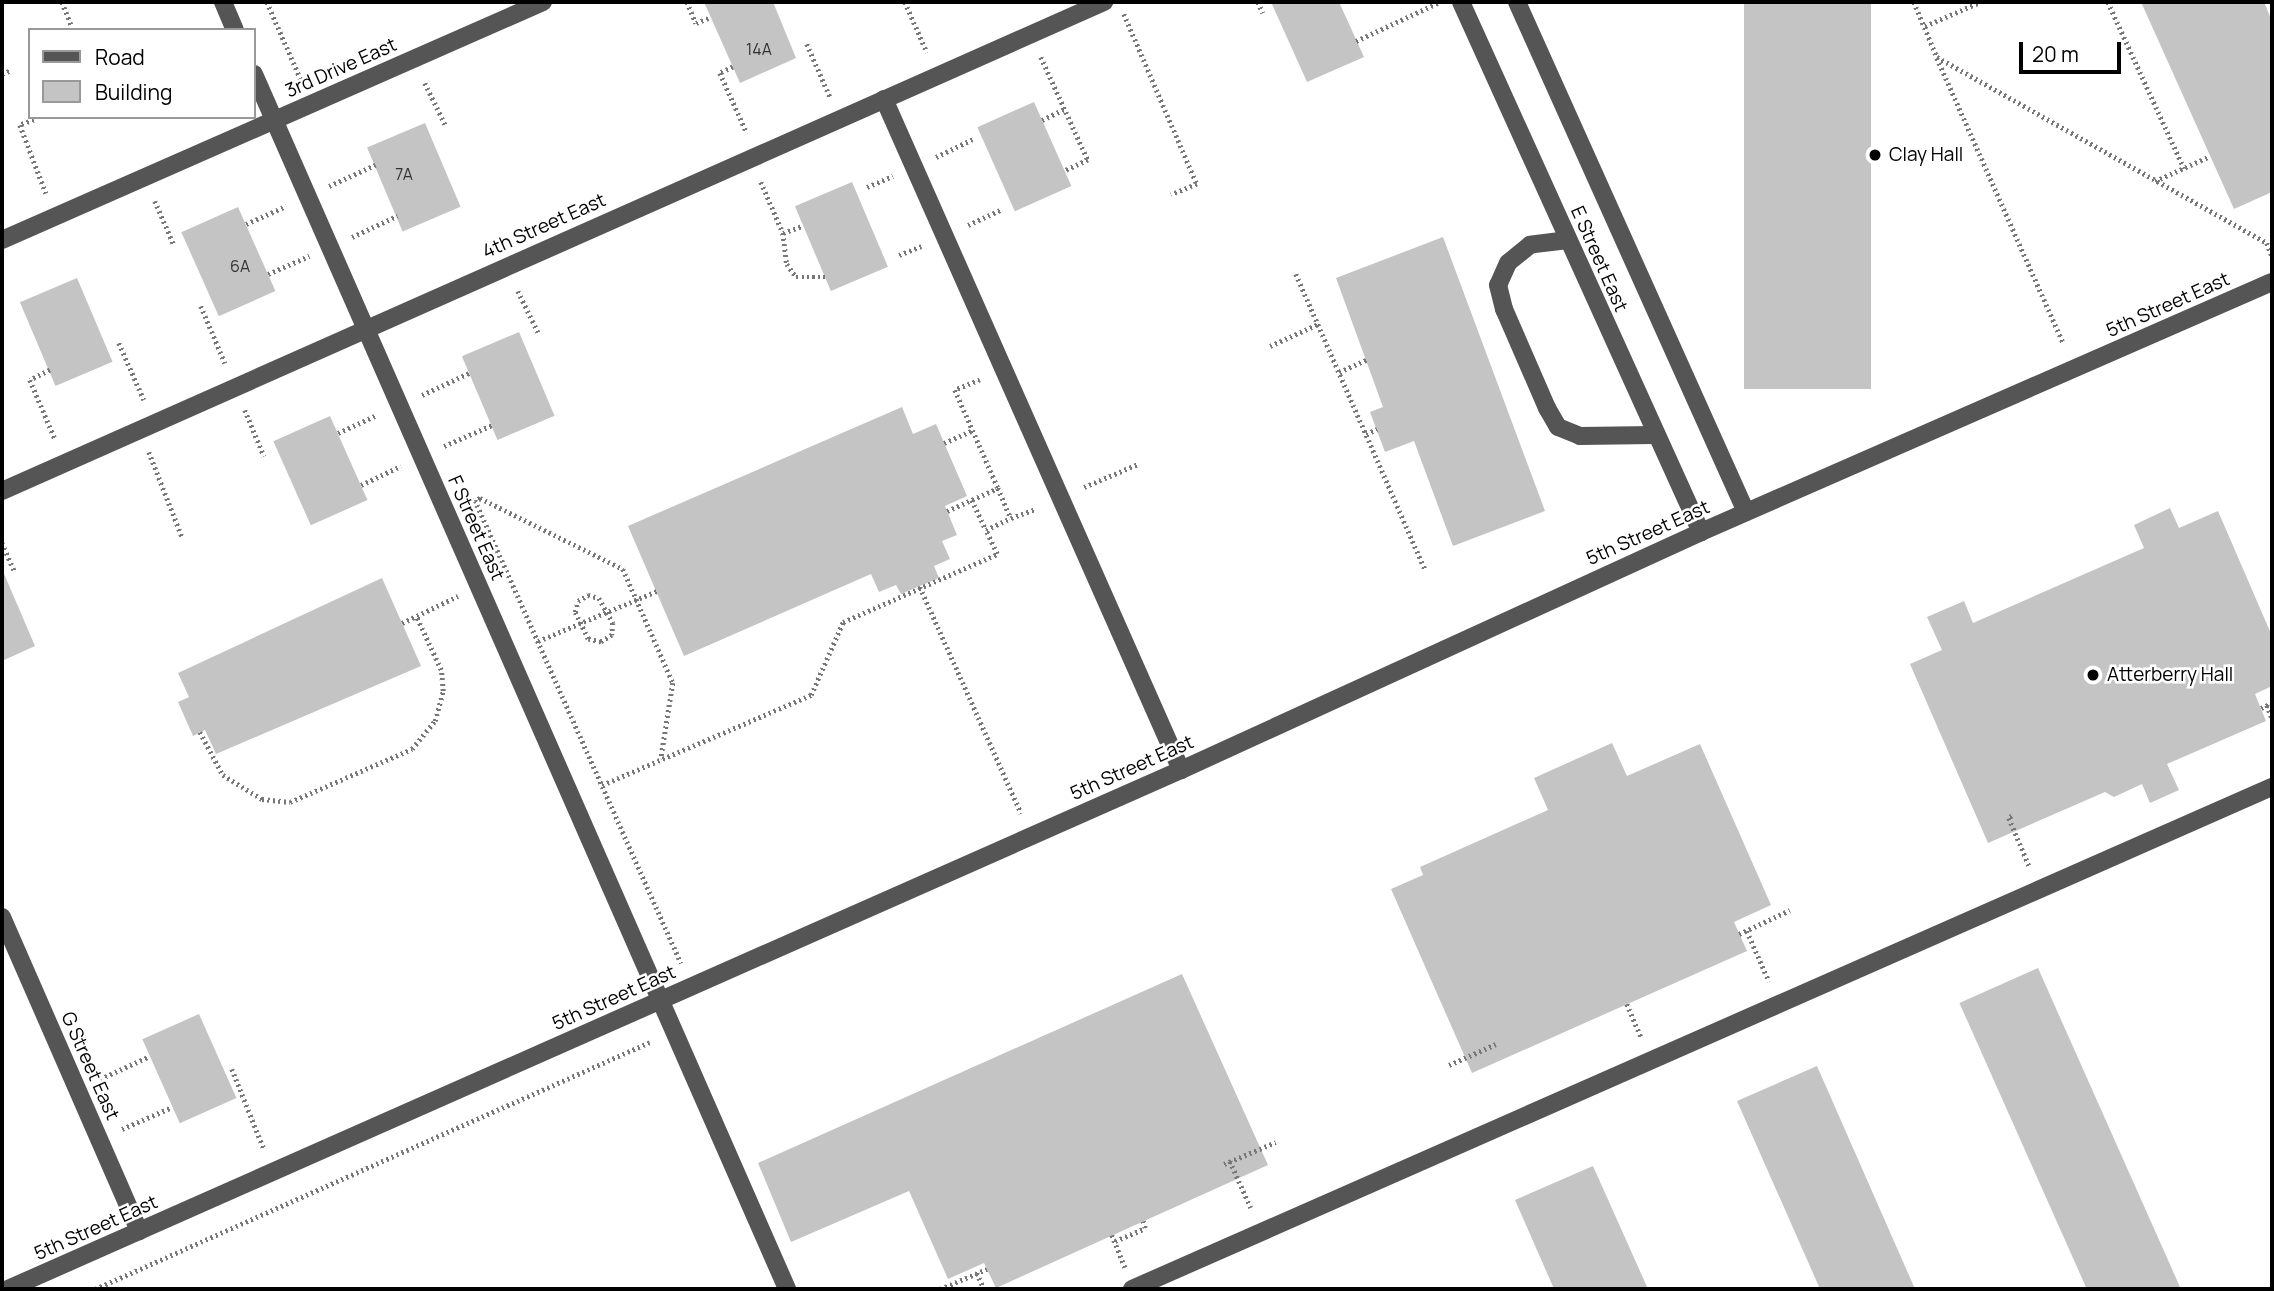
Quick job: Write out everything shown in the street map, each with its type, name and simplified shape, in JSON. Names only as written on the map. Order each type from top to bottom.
[{"type":"street","points":[[223,2],[234,28]]},
{"type":"street","name":"3rd Drive East","points":[[2,240],[543,2]]},
{"type":"street","name":"4th Street East","points":[[2,491],[1104,2]]},
{"type":"street","name":"E Street East","points":[[1461,2],[1654,435],[1701,532]]},
{"type":"street","name":"E Street East","points":[[1517,2],[1746,512]]},
{"type":"street","name":"F Street East","points":[[256,79],[787,1289]]},
{"type":"street","points":[[884,99],[1181,770]]},
{"type":"street","points":[[1568,240],[1530,245],[1508,263],[1499,285],[1504,309],[1547,408],[1558,427],[1580,436],[1654,435]]},
{"type":"street","name":"5th Street East","points":[[8,1289],[1181,770],[1701,532],[2272,282]]},
{"type":"street","points":[[1132,1289],[2272,788]]},
{"type":"street","name":"G Street East","points":[[2,917],[139,1231]]},
{"type":"path","points":[[62,2],[72,27]]},
{"type":"path","points":[[267,2],[312,103]]},
{"type":"path","points":[[687,2],[696,23],[711,17]]},
{"type":"path","points":[[905,2],[937,75]]},
{"type":"path","points":[[1119,2],[1197,184],[1171,195]]},
{"type":"path","points":[[1258,2],[1263,13]]},
{"type":"path","points":[[1356,41],[1441,2]]},
{"type":"path","points":[[1914,2],[2075,368]]},
{"type":"path","points":[[1926,26],[1980,2]]},
{"type":"path","points":[[2108,2],[2184,167]]},
{"type":"path","points":[[1031,34],[1088,160],[1064,172]]},
{"type":"path","points":[[807,44],[839,119]]},
{"type":"path","points":[[1937,57],[2267,243],[2272,256]]},
{"type":"path","points":[[413,59],[446,126]]},
{"type":"path","points":[[733,67],[720,74],[755,156],[783,233],[787,264],[796,277],[825,277]]},
{"type":"path","points":[[2,74],[11,70]]},
{"type":"path","points":[[1042,120],[1065,109]]},
{"type":"path","points":[[34,120],[20,125],[55,217]]},
{"type":"path","points":[[914,167],[973,139]]},
{"type":"path","points":[[2155,181],[2210,156]]},
{"type":"path","points":[[246,224],[375,165]]},
{"type":"path","points":[[145,177],[174,245]]},
{"type":"path","points":[[944,236],[1002,209]]},
{"type":"path","points":[[268,274],[397,216]]},
{"type":"path","points":[[783,233],[802,226]]},
{"type":"path","points":[[506,266],[539,334]]},
{"type":"path","points":[[1296,274],[1426,571]]},
{"type":"path","points":[[201,306],[264,456]]},
{"type":"path","points":[[1270,346],[1318,324]]},
{"type":"path","points":[[119,343],[183,539]]},
{"type":"path","points":[[1339,372],[1366,360]]},
{"type":"path","points":[[50,370],[30,380],[65,463]]},
{"type":"path","points":[[338,433],[469,373]]},
{"type":"path","points":[[361,485],[492,425]]},
{"type":"path","points":[[1366,434],[1377,429]]},
{"type":"path","points":[[944,443],[973,430]]},
{"type":"path","points":[[1060,497],[1138,464]]},
{"type":"path","points":[[947,511],[998,488]]},
{"type":"path","points":[[446,513],[480,498],[623,569],[673,683],[661,760]]},
{"type":"path","points":[[602,785],[811,695],[843,622],[997,554],[972,499]]},
{"type":"path","points":[[475,500],[691,987]]},
{"type":"path","points":[[986,530],[1011,518]]},
{"type":"path","points":[[2,543],[15,572]]},
{"type":"path","points":[[402,622],[478,586]]},
{"type":"path","points":[[920,587],[1032,836]]},
{"type":"path","points":[[538,641],[657,591]]},
{"type":"path","points":[[588,595],[599,598],[607,612],[612,635],[601,642],[588,639],[579,624],[578,601],[588,595]]},
{"type":"path","points":[[200,732],[223,775],[261,799],[290,802],[412,749],[435,721],[443,691],[441,670],[416,616]]},
{"type":"path","points":[[2261,708],[2269,704],[2272,718]]},
{"type":"path","points":[[2012,816],[2008,818],[2039,890]]},
{"type":"path","points":[[1739,934],[1790,910]]},
{"type":"path","points":[[1747,930],[1780,1004]]},
{"type":"path","points":[[1627,1004],[1652,1060]]},
{"type":"path","points":[[1449,1065],[1496,1044]]},
{"type":"path","points":[[77,1089],[150,1056]]},
{"type":"path","points":[[232,1069],[274,1172]]},
{"type":"path","points":[[99,1140],[172,1107]]},
{"type":"path","points":[[1224,1164],[1276,1142]]},
{"type":"path","points":[[1230,1161],[1262,1232]]},
{"type":"path","points":[[1115,1241],[1146,1228],[1143,1221]]},
{"type":"path","points":[[940,1289],[987,1269]]},
{"type":"path","points":[[977,1273],[985,1289]]},
{"type":"building","points":[[704,2],[773,2],[796,58],[740,83]]},
{"type":"building","points":[[1271,2],[1339,2],[1364,57],[1307,82]]},
{"type":"building","points":[[1744,2],[1871,2],[1871,389],[1744,389]]},
{"type":"building","points":[[2141,2],[2264,2],[2272,21],[2272,192],[2234,209]]},
{"type":"building","points":[[1034,102],[1071,186],[1015,211],[977,127]]},
{"type":"building","points":[[425,123],[461,207],[403,231],[367,148]]},
{"type":"building","points":[[852,182],[888,267],[831,291],[795,206]]},
{"type":"building","points":[[238,207],[275,291],[219,316],[181,232]]},
{"type":"building","points":[[1443,237],[1545,511],[1453,546],[1414,441],[1385,452],[1370,412],[1383,407],[1336,278]]},
{"type":"building","points":[[77,278],[113,362],[55,386],[20,302]]},
{"type":"building","points":[[519,332],[555,416],[497,440],[462,356]]},
{"type":"building","points":[[902,407],[913,434],[936,424],[967,496],[945,506],[957,535],[942,541],[950,559],[934,566],[939,578],[901,594],[896,585],[879,592],[871,574],[684,656],[628,526]]},
{"type":"building","points":[[330,416],[367,500],[311,525],[273,441]]},
{"type":"building","name":"Atterberry Hall","points":[[2170,508],[2179,528],[2218,511],[2272,636],[2272,686],[2255,694],[2266,721],[2167,764],[2179,790],[2150,803],[2142,784],[2114,797],[2105,792],[1988,843],[1910,664],[1942,650],[1927,617],[1964,601],[1973,623],[2144,548],[2134,525]]},
{"type":"building","points":[[2,569],[35,646],[2,661]]},
{"type":"building","points":[[382,578],[421,666],[216,754],[205,730],[193,736],[178,702],[189,697],[178,673]]},
{"type":"building","points":[[1612,743],[1627,776],[1700,744],[1771,905],[1734,922],[1747,951],[1472,1073],[1391,889],[1423,875],[1420,867],[1548,810],[1534,778]]},
{"type":"building","points":[[2038,968],[2181,1289],[2087,1289],[1959,1003]]},
{"type":"building","points":[[1182,974],[1268,1165],[996,1288],[984,1263],[948,1279],[909,1191],[791,1242],[758,1163]]},
{"type":"building","points":[[199,1014],[236,1098],[180,1123],[142,1039]]},
{"type":"building","points":[[1817,1066],[1915,1289],[1820,1289],[1737,1101]]},
{"type":"building","points":[[1593,1166],[1648,1289],[1554,1289],[1515,1200]]},
{"type":"place","name":"Clay Hall","points":[[1875,155]]},
{"type":"place","name":"Atterberry Hall","points":[[2093,675]]}]
